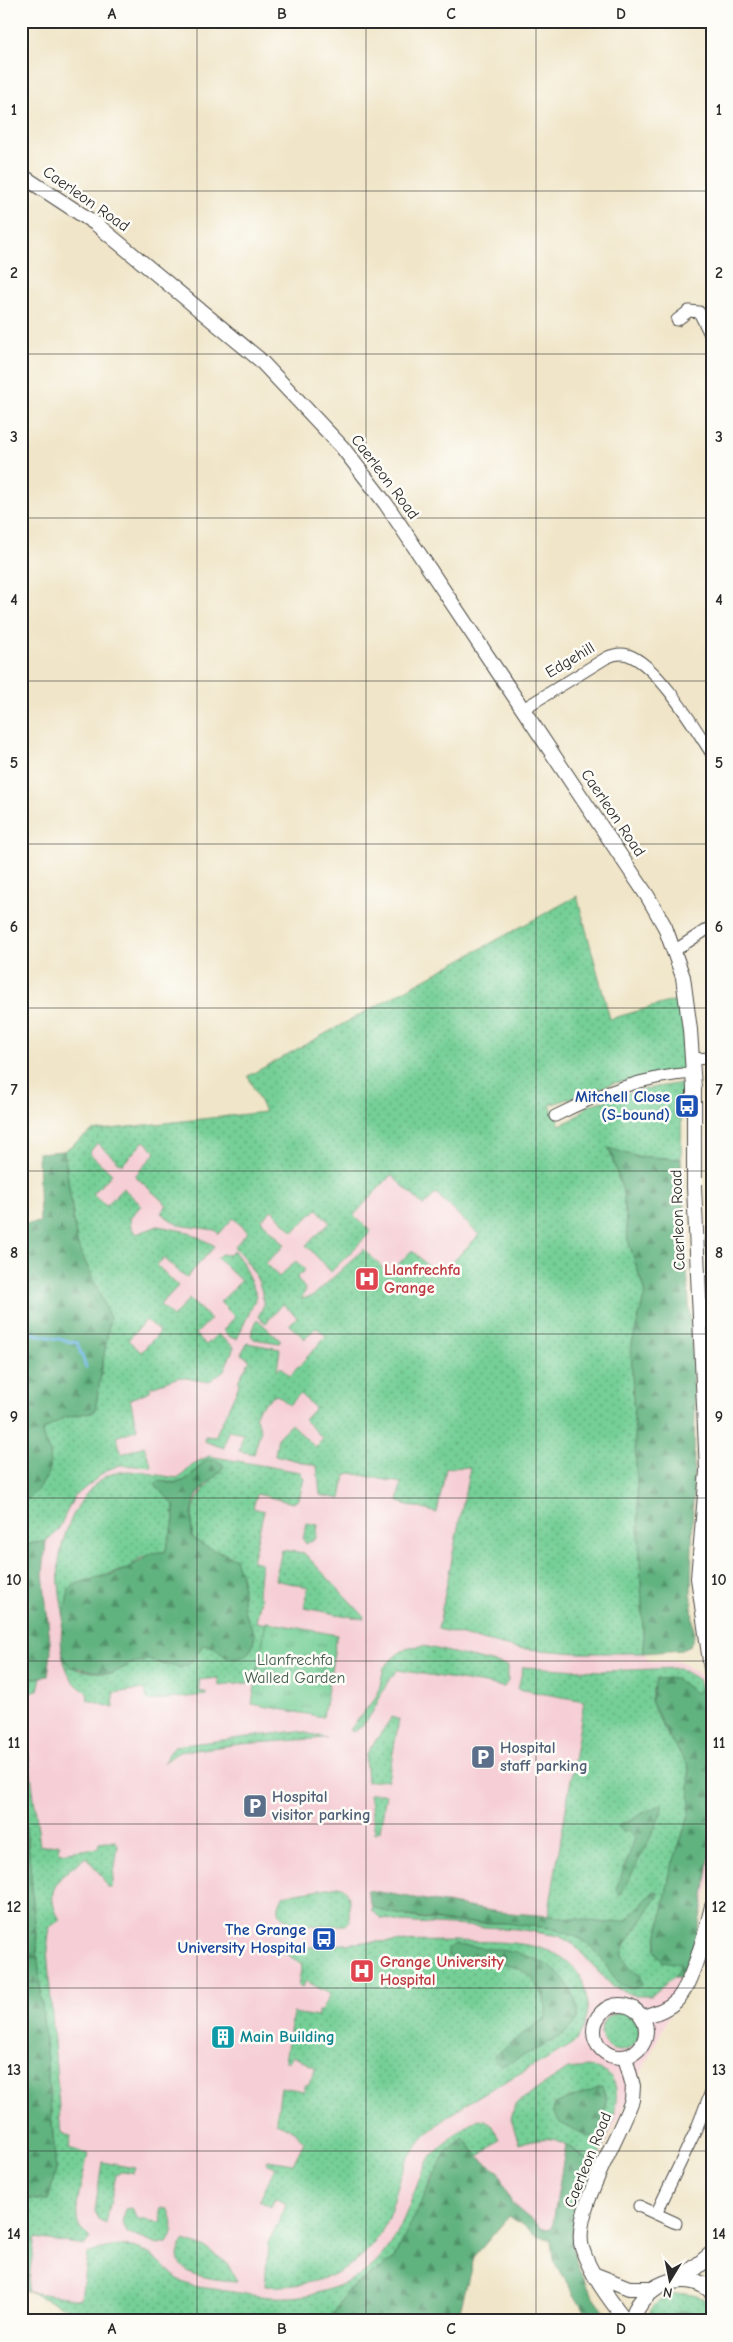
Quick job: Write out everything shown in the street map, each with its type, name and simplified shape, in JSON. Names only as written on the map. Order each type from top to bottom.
[{"type":"highway","points":[[632,2321],[634,2312],[642,2299],[654,2288],[690,2272],[712,2254]]},
{"type":"highway","points":[[672,2281],[690,2281],[712,2291]]},
{"type":"main road","name":"Caerleon Road","points":[[21,175],[96,224],[154,270],[259,359],[342,447],[386,504],[648,897],[665,927],[674,950],[687,997],[693,1074],[694,1187],[706,1471],[698,1578],[709,1632],[712,1675]]},
{"type":"main road","points":[[642,2016],[664,2009],[677,2000],[686,1986],[712,1906]]},
{"type":"main road","points":[[621,2006],[629,2007],[642,2016],[646,2024],[644,2041],[634,2053],[625,2057],[611,2055],[598,2044],[595,2035],[598,2018],[604,2011],[621,2006]]},
{"type":"main road","name":"Caerleon Road","points":[[625,2057],[633,2086],[629,2108],[585,2209],[581,2228],[582,2247],[596,2275],[626,2321]]},
{"type":"main road","points":[[596,2275],[629,2288],[654,2288]]},
{"type":"street","points":[[677,320],[689,310],[698,312],[712,338]]},
{"type":"street","name":"Edgehill","points":[[523,708],[606,658],[615,654],[628,655],[644,665],[674,697],[712,754]]},
{"type":"street","points":[[674,950],[712,926]]},
{"type":"street","points":[[692,1059],[712,1058]]},
{"type":"street","points":[[555,1116],[582,1102],[632,1083],[693,1074]]},
{"type":"street","points":[[656,2214],[696,2130],[712,2089]]},
{"type":"street","points":[[639,2206],[676,2223]]},
{"type":"shaded area","points":[[577,896],[547,1099],[559,1125],[579,1122],[628,1240],[645,1293],[631,1348],[644,1653],[649,1661],[681,1661],[702,1676],[712,1725],[712,1872],[689,1965],[677,2000],[582,2192],[572,2227],[572,2236],[540,2237],[509,2216],[474,2257],[457,2321],[117,2321],[89,2317],[21,2289],[21,2198],[48,2201],[56,2170],[34,1916],[21,1804],[21,1680],[48,1676],[48,1621],[43,1573],[46,1541],[30,1544],[21,1549],[21,1497],[28,1499],[71,1207],[64,1151],[92,1131],[265,1112],[248,1076]]},
{"type":"green space","name":"Llanfrechfa Grange","points":[[577,896],[610,1019],[676,1000],[683,1010],[687,1070],[615,1083],[550,1105],[560,1125],[573,1119],[589,1105],[639,1090],[682,1083],[681,1159],[634,1156],[609,1149],[623,1192],[628,1240],[645,1293],[631,1348],[644,1653],[578,1653],[514,1648],[438,1629],[470,1467],[446,1468],[437,1513],[398,1502],[401,1483],[351,1473],[345,1475],[341,1499],[320,1495],[317,1466],[275,1455],[278,1437],[291,1424],[315,1447],[323,1439],[304,1420],[315,1408],[300,1394],[289,1405],[279,1396],[274,1395],[259,1408],[255,1417],[261,1429],[254,1454],[239,1451],[243,1433],[228,1430],[224,1448],[204,1441],[205,1436],[215,1437],[239,1385],[239,1379],[250,1360],[241,1354],[247,1343],[280,1349],[277,1370],[281,1367],[290,1376],[326,1336],[316,1327],[305,1339],[289,1325],[297,1317],[283,1304],[266,1323],[258,1317],[263,1304],[260,1287],[249,1265],[234,1247],[248,1232],[233,1218],[219,1234],[215,1230],[178,1225],[161,1213],[167,1205],[135,1176],[156,1152],[144,1141],[122,1165],[97,1143],[89,1153],[112,1174],[93,1194],[106,1206],[123,1188],[141,1205],[130,1219],[131,1227],[136,1234],[158,1226],[189,1232],[215,1246],[186,1278],[164,1258],[157,1265],[178,1286],[160,1305],[173,1317],[189,1299],[211,1319],[196,1334],[206,1345],[217,1334],[234,1347],[224,1370],[209,1382],[179,1377],[151,1387],[150,1391],[130,1399],[137,1429],[116,1437],[122,1454],[144,1446],[152,1467],[120,1465],[107,1470],[74,1497],[58,1530],[46,1541],[30,1544],[21,1549],[21,1497],[28,1499],[33,1494],[45,1479],[50,1467],[50,1453],[42,1431],[63,1418],[95,1411],[110,1318],[77,1243],[64,1151],[92,1131],[265,1112],[248,1076]],"holes":[[[391,1175],[424,1206],[436,1193],[479,1235],[438,1276],[412,1250],[389,1274],[364,1249],[313,1296],[301,1299],[306,1290],[297,1278],[305,1270],[296,1261],[279,1277],[266,1263],[285,1245],[261,1220],[272,1210],[293,1232],[317,1209],[330,1223],[306,1245],[331,1272],[371,1232],[354,1215]],[[146,1320],[160,1332],[141,1352],[128,1340]]]},
{"type":"green space","points":[[609,1148],[634,1156],[681,1159],[695,1410],[691,1593],[694,1636],[690,1646],[681,1650],[644,1653],[631,1348],[645,1293],[628,1240],[623,1192]]},
{"type":"green space","points":[[64,1151],[77,1243],[110,1318],[95,1411],[63,1418],[42,1431],[50,1453],[50,1467],[45,1479],[28,1499],[21,1497],[21,1225],[40,1222],[38,1153]]},
{"type":"green space","points":[[234,1251],[242,1262],[257,1296],[237,1339],[230,1337],[223,1330],[235,1317],[220,1302],[241,1281],[217,1258],[221,1254],[229,1255]]},
{"type":"green space","points":[[257,1319],[281,1341],[279,1343],[254,1339],[251,1335]]},
{"type":"green space","points":[[209,1456],[300,1472],[304,1479],[299,1499],[293,1503],[257,1494],[253,1508],[264,1511],[252,1561],[261,1563],[258,1593],[261,1598],[256,1622],[266,1624],[256,1682],[219,1686],[218,1678],[199,1680],[200,1692],[206,1692],[206,1695],[147,1701],[145,1689],[113,1693],[114,1708],[88,1700],[87,1692],[70,1677],[62,1655],[70,1666],[78,1670],[111,1674],[132,1663],[148,1660],[162,1664],[189,1664],[204,1644],[211,1646],[226,1657],[245,1656],[252,1648],[255,1635],[244,1611],[242,1579],[222,1552],[210,1551],[192,1537],[195,1505],[203,1490],[224,1466],[216,1460],[183,1481],[159,1481],[174,1505],[174,1522],[165,1552],[142,1557],[129,1568],[76,1584],[69,1589],[64,1619],[59,1576],[61,1549],[76,1510],[92,1487],[120,1471],[179,1478],[195,1463]]},
{"type":"green space","points":[[206,1460],[216,1460],[224,1466],[196,1498],[192,1514],[192,1537],[207,1547],[235,1558],[242,1579],[244,1611],[255,1635],[252,1648],[245,1656],[235,1659],[226,1657],[211,1646],[204,1644],[189,1664],[181,1668],[148,1660],[132,1663],[112,1674],[70,1667],[62,1650],[61,1640],[69,1589],[76,1584],[126,1569],[154,1553],[165,1552],[174,1522],[174,1505],[155,1485],[158,1481],[181,1482],[186,1480]]},
{"type":"green space","points":[[307,1523],[318,1525],[316,1538],[306,1544],[303,1539]]},
{"type":"green space","points":[[46,1541],[43,1573],[51,1652],[48,1676],[21,1680],[21,1549],[30,1544]]},
{"type":"green space","points":[[282,1550],[304,1553],[363,1615],[364,1619],[304,1608],[308,1587],[275,1580]]},
{"type":"green space","name":"Llanfrechfa Walled Garden","points":[[266,1622],[337,1635],[323,1717],[252,1704]]},
{"type":"green space","points":[[424,1646],[508,1666],[508,1681],[504,1687],[398,1670],[386,1685],[368,1719],[354,1732],[350,1730],[378,1694],[384,1667],[396,1655],[409,1647]]},
{"type":"green space","points":[[523,1667],[602,1671],[679,1668],[698,1679],[701,1688],[696,1693],[653,1688],[651,1700],[668,1736],[689,1766],[690,1812],[671,1869],[655,1949],[680,1964],[680,1969],[674,1977],[651,1996],[636,1996],[613,1987],[574,1945],[559,1936],[517,1929],[400,1922],[381,1918],[372,1911],[372,1907],[428,1920],[534,1925],[551,1928],[567,1932],[589,1944],[603,1960],[619,1984],[641,1976],[629,1967],[622,1955],[625,1945],[659,1894],[655,1891],[626,1921],[606,1923],[548,1916],[584,1701],[518,1689]]},
{"type":"green space","points":[[41,1677],[38,1690],[21,1694],[21,1680]]},
{"type":"green space","points":[[674,1678],[696,1693],[701,1688],[708,1715],[712,1753],[712,1818],[706,1887],[693,1950],[684,1977],[674,1977],[680,1969],[680,1964],[662,1961],[655,1950],[671,1869],[690,1812],[689,1766],[668,1736],[651,1701],[656,1679]]},
{"type":"green space","points":[[21,1694],[40,1846],[60,1844],[59,1853],[98,1848],[99,1843],[115,1841],[118,1846],[112,1888],[108,1888],[101,1875],[86,1857],[62,1876],[54,1890],[55,1909],[60,1920],[50,1927],[47,1949],[61,2134],[71,2136],[69,2149],[88,2154],[78,2199],[77,2216],[80,2227],[91,2238],[85,2245],[35,2238],[27,2292],[21,2289],[21,2198],[48,2201],[56,2170],[28,1842],[21,1804]]},
{"type":"green space","points":[[392,1717],[399,1720],[388,1780],[367,1782],[365,1756]]},
{"type":"green space","points":[[297,1731],[327,1738],[241,1744],[179,1752],[163,1763],[174,1746]]},
{"type":"green space","points":[[369,1794],[386,1794],[380,1831],[375,1833]]},
{"type":"green space","points":[[21,1804],[28,1842],[56,2170],[48,2201],[21,2198]]},
{"type":"green space","points":[[662,1804],[658,1821],[620,1896],[616,1889],[635,1839],[630,1832],[622,1832],[618,1826]]},
{"type":"green space","points":[[339,1886],[347,1892],[349,1900],[350,1921],[346,1925],[298,1924],[288,1921],[281,1915],[279,1907],[284,1895]]},
{"type":"green space","points":[[367,1890],[498,1912],[563,1917],[606,1923],[626,1921],[654,1891],[659,1894],[625,1945],[622,1955],[629,1967],[641,1976],[643,1985],[632,1989],[619,1984],[595,1950],[582,1939],[550,1928],[504,1923],[447,1922],[391,1913],[372,1907]]},
{"type":"green space","points":[[453,1941],[513,1943],[533,1946],[552,1952],[567,1962],[579,1976],[586,1995],[587,2014],[582,2031],[575,2042],[466,2104],[449,2115],[422,2139],[414,2149],[403,2170],[388,2218],[379,2236],[367,2251],[353,2263],[321,2279],[302,2284],[265,2286],[268,2243],[287,2204],[275,2198],[271,2207],[259,2201],[275,2167],[267,2164],[268,2160],[293,2164],[304,2142],[294,2131],[276,2123],[281,2087],[304,2091],[305,2085],[308,2085],[316,2068],[293,2056],[289,2061],[285,2061],[293,2013],[318,2017],[318,2011],[321,2011],[330,1994],[306,1981],[302,1988],[298,1986],[302,1964],[280,1950],[364,1942]]},
{"type":"green space","points":[[455,1945],[507,1951],[542,1962],[556,1971],[567,1984],[577,2006],[576,2022],[569,2030],[552,2041],[504,2065],[499,2065],[494,2060],[494,2056],[546,2017],[543,1995],[530,1976],[517,1968],[451,1958],[447,1952],[449,1948]]},
{"type":"green space","points":[[620,2013],[633,2019],[639,2032],[633,2045],[620,2051],[607,2045],[601,2032],[607,2019]]},
{"type":"green space","points":[[588,2067],[609,2075],[614,2082],[616,2091],[611,2125],[594,2165],[560,2141],[543,2139],[519,2144],[511,2119],[515,2104],[568,2069]]},
{"type":"green space","points":[[602,2087],[606,2097],[606,2109],[600,2126],[591,2137],[561,2124],[553,2113],[554,2104]]},
{"type":"green space","points":[[484,2119],[493,2125],[499,2140],[479,2156],[463,2138],[432,2177],[422,2203],[393,2260],[346,2292],[330,2321],[117,2321],[89,2317],[29,2292],[81,2299],[87,2254],[105,2248],[122,2246],[139,2249],[147,2253],[159,2261],[178,2279],[195,2286],[268,2297],[297,2296],[326,2290],[361,2275],[376,2263],[397,2234],[426,2164],[453,2136],[470,2123]]},
{"type":"green space","points":[[463,2138],[483,2161],[498,2171],[512,2204],[542,2229],[552,2228],[566,2144],[594,2165],[577,2209],[573,2237],[574,2251],[585,2282],[609,2321],[590,2321],[553,2260],[551,2239],[540,2237],[509,2216],[474,2257],[457,2321],[330,2321],[346,2292],[393,2260],[446,2152]]},
{"type":"green space","points":[[102,2162],[135,2168],[133,2173],[123,2171],[116,2175],[106,2224],[99,2220],[95,2211]]},
{"type":"green space","points":[[132,2208],[138,2219],[158,2222],[162,2221],[160,2208],[168,2209],[172,2217],[173,2226],[167,2243],[158,2245],[127,2233],[122,2221],[126,2209]]},
{"type":"green space","points":[[184,2241],[206,2248],[227,2263],[237,2281],[205,2277],[185,2269],[179,2262],[179,2253]]},
{"type":"green space","points":[[687,2293],[697,2295],[712,2305],[712,2321],[645,2321],[652,2309],[662,2300],[673,2295]]},
{"type":"green space","points":[[683,2311],[699,2314],[706,2321],[666,2321],[675,2313]]},
{"type":"waterway","points":[[21,1331],[77,1343],[86,1367]]},
{"type":"place","name":"Mitchell Close (S-bound)","points":[[687,1106]]},
{"type":"place","name":"Llanfrechfa Grange","points":[[367,1279]]},
{"type":"place","name":"Hospital staff parking","points":[[483,1757]]},
{"type":"place","name":"Hospital visitor parking","points":[[255,1806]]},
{"type":"place","name":"The Grange University Hospital","points":[[324,1939]]},
{"type":"place","name":"Grange University Hospital","points":[[362,1971]]},
{"type":"place","name":"Main Building","points":[[223,2037]]}]
